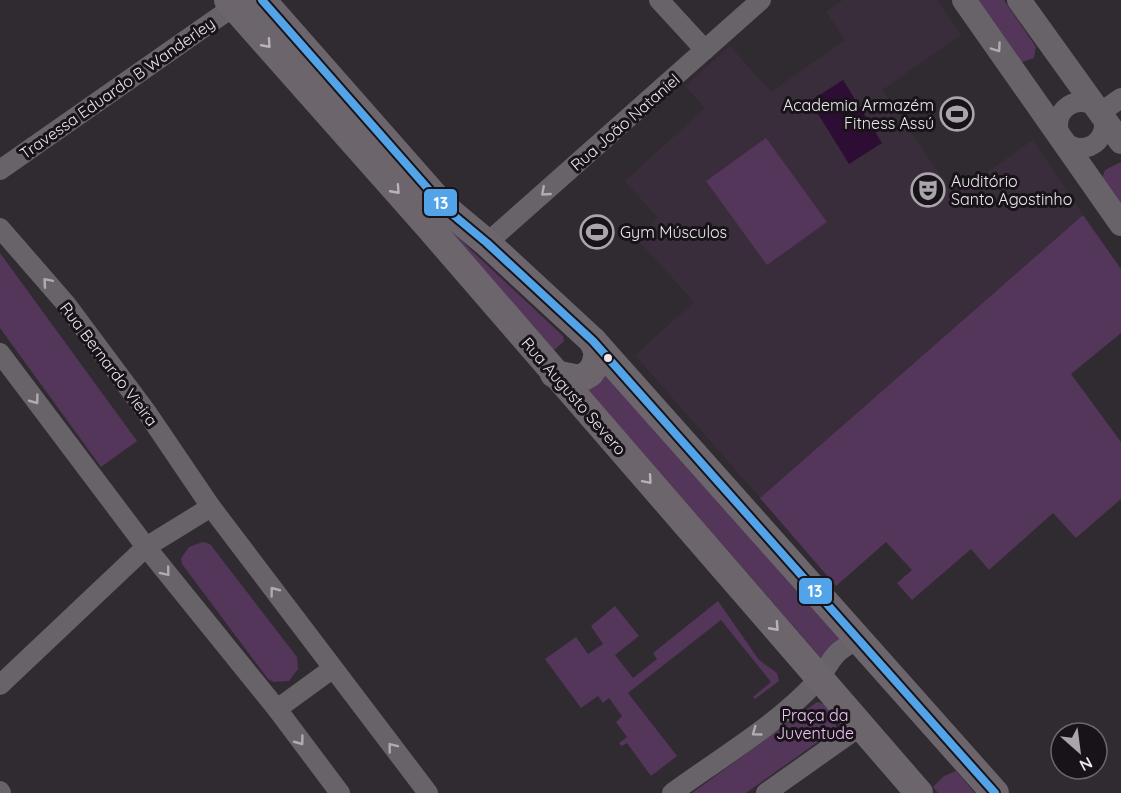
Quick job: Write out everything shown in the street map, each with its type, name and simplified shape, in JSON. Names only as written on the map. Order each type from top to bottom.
[{"type":"main road","points":[[262,0],[445,208],[488,243],[593,341],[995,793]]},
{"type":"main road","name":"Rua Augusto Severo","points":[[235,2],[554,374],[919,793]]},
{"type":"main road","points":[[554,374],[580,379],[590,373],[595,366],[598,353],[593,341]]},
{"type":"main road","points":[[579,402],[587,380],[602,370],[616,366]]},
{"type":"street","points":[[659,0],[705,50]]},
{"type":"street","name":"Rua João Nataniel","points":[[488,243],[762,0]]},
{"type":"street","points":[[964,0],[1121,224]]},
{"type":"street","points":[[1019,0],[1121,142]]},
{"type":"street","name":"Travessa Eduardo B Wanderley","points":[[0,170],[235,2]]},
{"type":"street","points":[[1101,112],[1121,98]]},
{"type":"street","points":[[1083,102],[1101,112],[1105,125],[1096,143],[1082,149],[1067,145],[1062,139],[1057,127],[1065,108],[1083,102]]},
{"type":"street","name":"Rua Bernardo Vieira","points":[[0,228],[66,304],[148,414],[211,507],[428,793]]},
{"type":"street","points":[[0,353],[146,547],[277,709],[340,793]]},
{"type":"street","points":[[0,685],[146,547],[211,507]]},
{"type":"street","points":[[672,793],[796,703],[820,677],[830,658],[842,648],[861,640]]},
{"type":"street","points":[[277,709],[332,669]]},
{"type":"street","points":[[766,793],[862,725]]},
{"type":"shaded area","points":[[843,0],[937,0],[961,35],[882,90],[954,195],[1033,140],[1083,215],[760,498],[635,355],[694,302],[636,238],[658,218],[625,181],[705,108],[685,86],[730,46],[771,92],[845,40],[826,12]]},
{"type":"shaded area","points":[[843,80],[882,143],[849,164],[810,101]]},
{"type":"green space","points":[[974,0],[1004,0],[1036,47],[1034,58],[1019,63]]},
{"type":"green space","points":[[253,12],[470,249],[563,336],[564,341],[553,351]]},
{"type":"green space","points":[[766,138],[827,222],[767,265],[706,181]]},
{"type":"green space","points":[[1121,162],[1121,206],[1102,178],[1105,170]]},
{"type":"green space","points":[[1083,215],[1121,269],[1121,333],[1071,374],[1121,442],[1121,499],[1076,538],[1053,513],[989,570],[971,549],[912,600],[897,583],[912,570],[886,542],[836,586],[760,498]]},
{"type":"green space","points":[[0,253],[137,441],[101,467],[0,328]]},
{"type":"green space","points":[[604,376],[608,376],[843,643],[828,651],[822,659],[589,391],[590,386]]},
{"type":"green space","points":[[203,542],[210,544],[297,657],[298,669],[289,681],[274,682],[268,679],[182,564],[181,558],[189,547]]},
{"type":"green space","points":[[718,601],[759,660],[777,673],[779,681],[755,699],[753,697],[771,682],[721,620],[628,693],[677,756],[651,776],[627,743],[622,746],[619,743],[627,737],[616,722],[622,716],[609,698],[603,703],[598,696],[581,708],[545,659],[576,637],[588,654],[603,644],[591,626],[615,606],[639,636],[615,655],[633,678],[657,659],[653,653]]},
{"type":"green space","name":"Praça da Juventude","points":[[817,702],[822,703],[831,711],[836,729],[746,793],[692,793]]},
{"type":"green space","points":[[956,771],[975,793],[938,793],[933,787],[944,776]]},
{"type":"transit line","name":"13","points":[[262,0],[445,208],[487,243],[593,341],[995,793]]},
{"type":"place","name":"Academia Armazém Fitness Assú","points":[[957,114]]},
{"type":"place","name":"Auditório Santo Agostinho","points":[[928,190]]},
{"type":"place","name":"Gym Músculos","points":[[597,232]]}]
